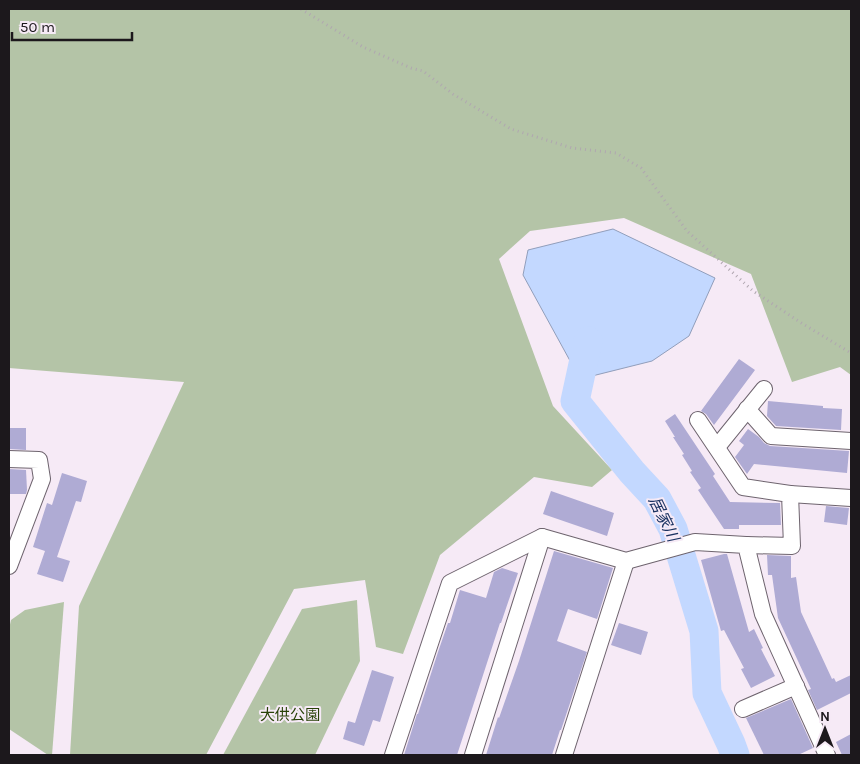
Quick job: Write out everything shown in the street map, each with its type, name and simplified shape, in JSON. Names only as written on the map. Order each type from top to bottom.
[{"type":"street","points":[[717,447],[764,390]]},
{"type":"street","points":[[747,410],[771,436],[851,441]]},
{"type":"street","points":[[698,420],[743,487],[790,494],[851,498]]},
{"type":"street","points":[[9,459],[39,460],[42,479],[10,558]]},
{"type":"street","points":[[393,755],[450,583],[542,537],[626,561],[695,542],[792,546],[790,494]]},
{"type":"street","points":[[473,755],[542,537]]},
{"type":"street","points":[[746,545],[763,614],[827,755]]},
{"type":"street","points":[[564,755],[626,561]]},
{"type":"street","points":[[743,709],[796,686]]},
{"type":"path","points":[[301,9],[363,47],[410,68],[423,71],[453,94],[511,129],[572,148],[616,153],[641,168],[687,231],[753,291],[851,353]]},
{"type":"green space","points":[[9,9],[851,9],[851,375],[840,367],[792,382],[751,274],[624,218],[530,231],[499,259],[553,406],[612,470],[592,487],[534,477],[440,555],[403,654],[376,647],[365,580],[294,589],[206,755],[70,755],[79,606],[184,382],[9,368]]},
{"type":"green space","name":"大供公園","points":[[357,600],[360,661],[315,755],[223,755],[302,609]]},
{"type":"green space","points":[[64,602],[52,755],[48,755],[9,729],[9,629],[11,620],[25,610]]},
{"type":"water","points":[[613,229],[715,278],[689,336],[652,361],[580,379],[523,275],[528,250]]},
{"type":"building","points":[[739,359],[755,370],[714,425],[706,414],[701,411]]},
{"type":"building","points":[[768,401],[842,409],[841,430],[776,426],[767,416]]},
{"type":"building","points":[[675,414],[715,474],[713,476],[730,502],[780,503],[781,525],[739,525],[739,529],[724,529],[698,490],[701,488],[690,472],[692,471],[682,455],[684,454],[665,421]]},
{"type":"building","points":[[9,428],[26,428],[26,450],[9,449]]},
{"type":"building","points":[[748,429],[770,446],[849,451],[847,473],[754,464],[747,474],[735,457],[744,445],[739,441]]},
{"type":"building","points":[[9,469],[26,470],[26,494],[9,494]]},
{"type":"building","points":[[62,473],[87,481],[81,502],[76,501],[57,557],[70,561],[63,582],[37,574],[45,551],[33,547],[47,503],[52,505]]},
{"type":"building","points":[[551,491],[614,513],[607,536],[543,514]]},
{"type":"building","points":[[826,506],[849,508],[847,525],[824,522]]},
{"type":"building","points":[[554,551],[613,568],[597,619],[568,609],[557,641],[587,652],[561,730],[552,755],[486,755],[519,661]]},
{"type":"building","points":[[727,554],[749,632],[754,629],[763,648],[761,649],[775,676],[751,688],[741,669],[744,668],[724,630],[721,631],[701,560]]},
{"type":"building","points":[[767,555],[791,556],[791,578],[796,577],[801,612],[832,679],[834,678],[836,682],[851,675],[851,693],[817,710],[808,690],[811,689],[778,618],[772,575],[768,575]]},
{"type":"building","points":[[502,568],[518,573],[457,755],[404,755],[460,590],[486,598],[494,572]]},
{"type":"building","points":[[619,623],[648,632],[641,655],[611,645]]},
{"type":"building","points":[[372,670],[394,677],[380,722],[373,720],[364,746],[343,739],[348,721],[355,723]]},
{"type":"building","points":[[791,699],[813,748],[798,755],[764,755],[746,718]]},
{"type":"building","points":[[851,734],[851,755],[842,755],[836,742]]},
{"type":"waterway","name":"居家川","points":[[588,341],[575,401],[632,472],[657,499],[673,529],[704,631],[707,693],[735,755]]}]
